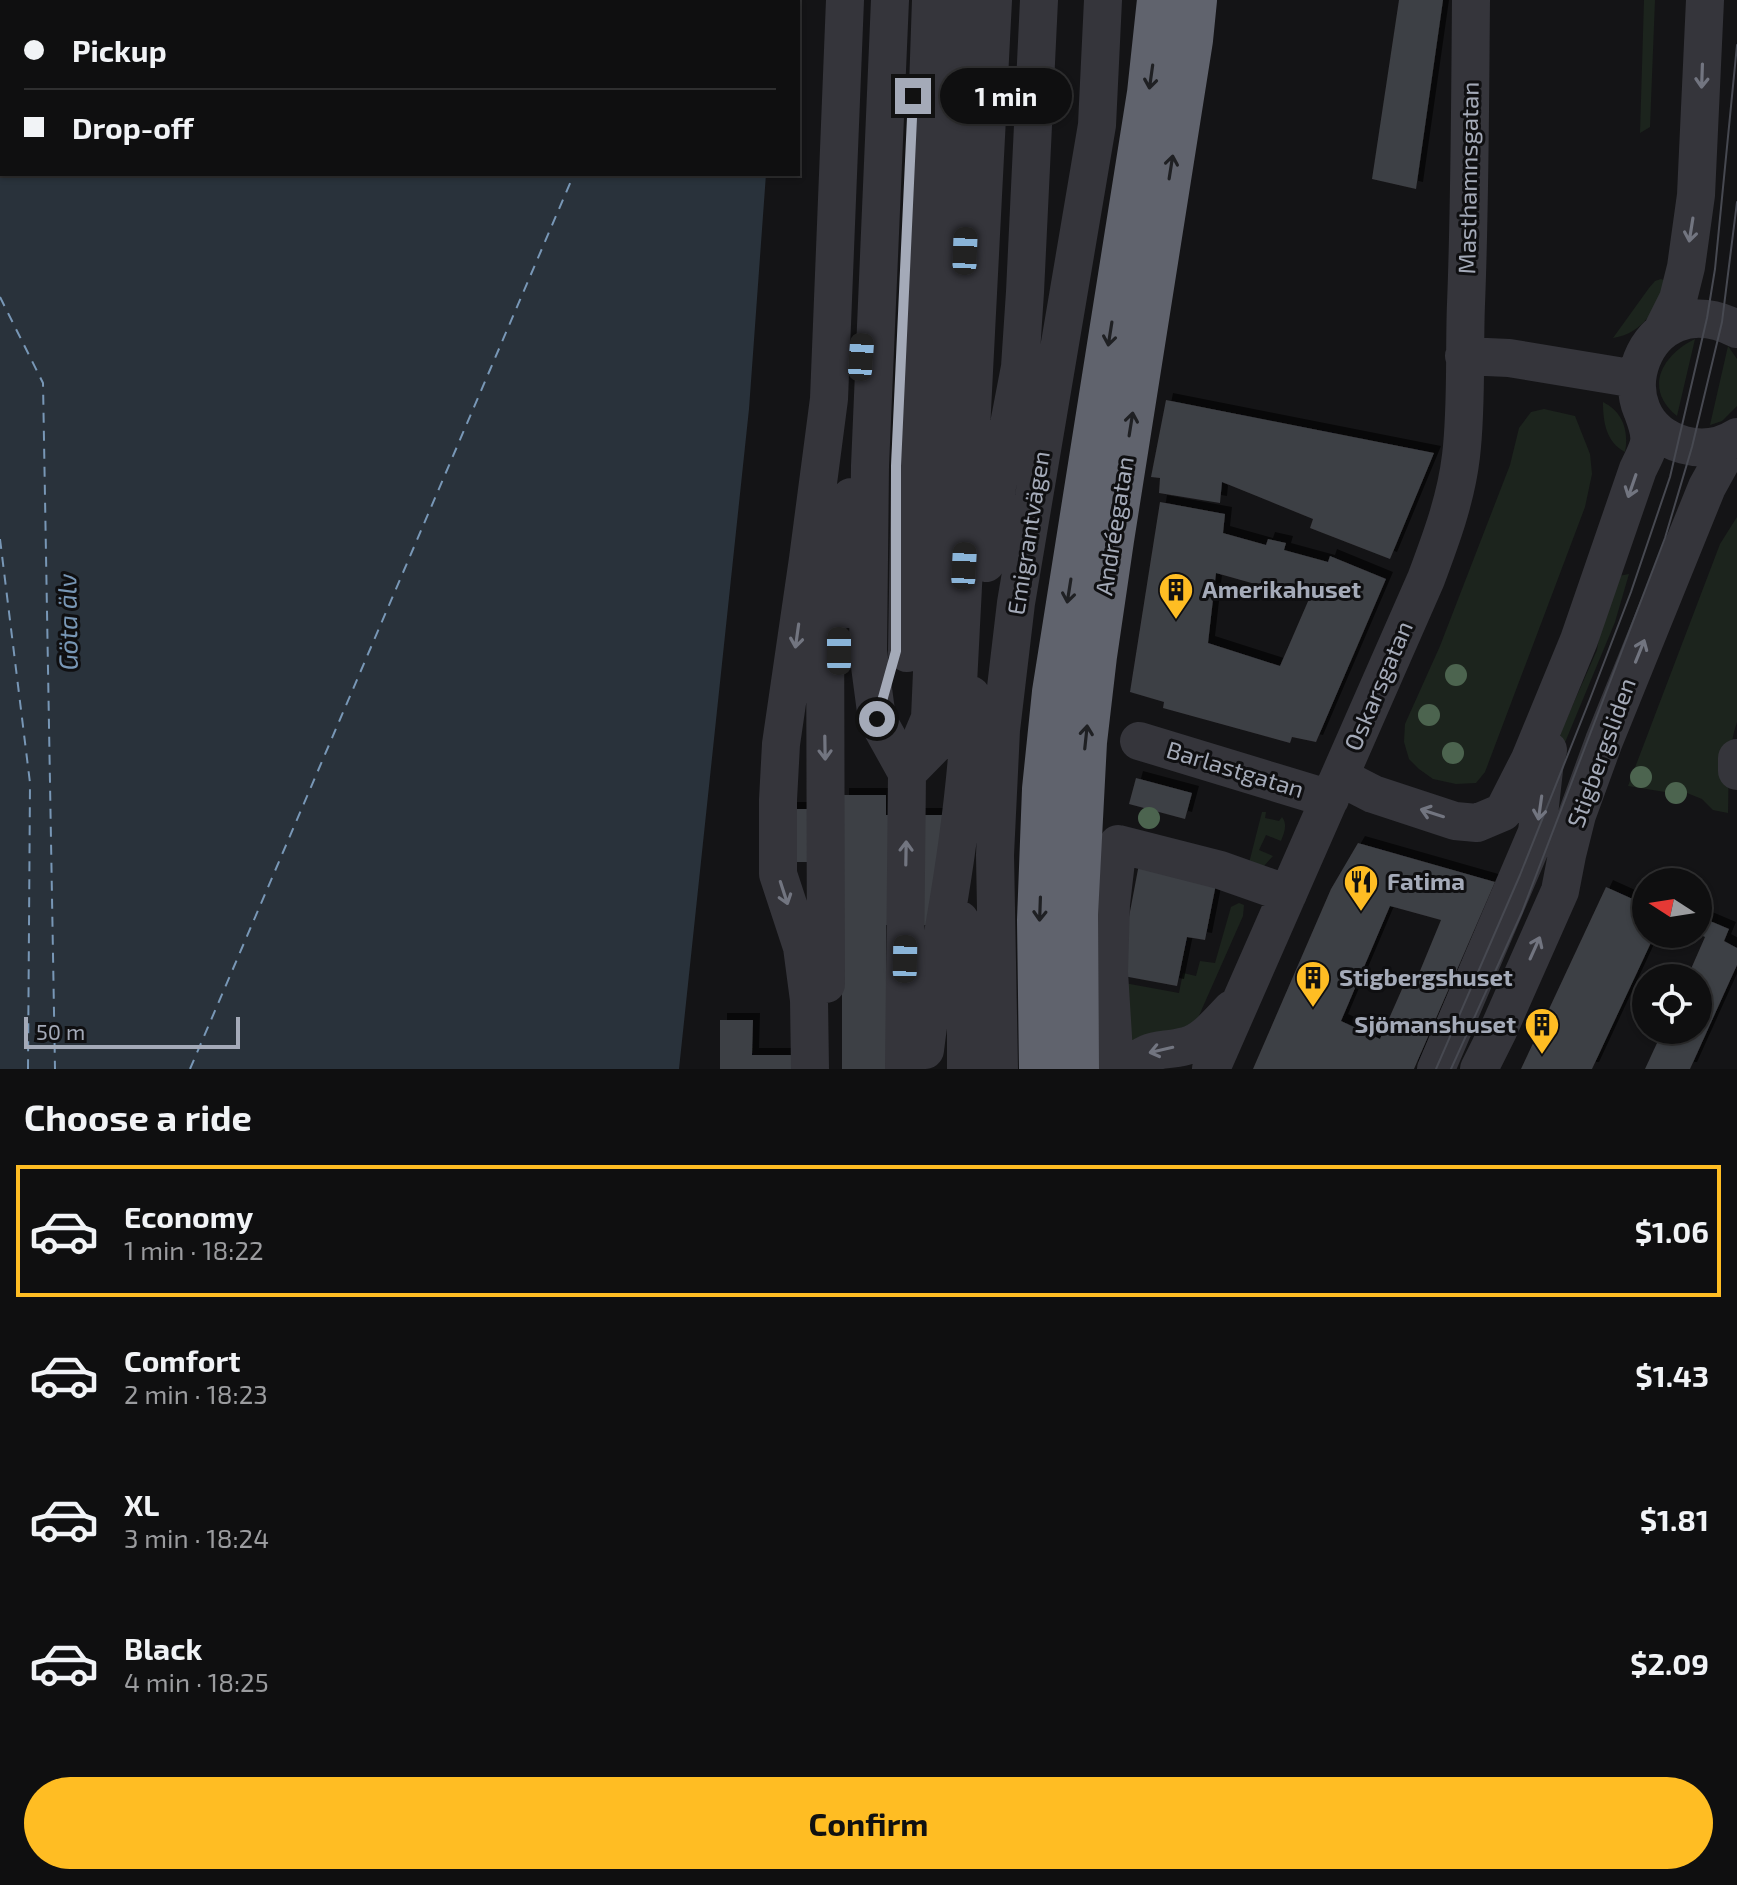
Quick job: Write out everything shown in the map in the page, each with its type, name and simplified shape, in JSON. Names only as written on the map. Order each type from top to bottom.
[{"type":"highway","name":"Andréegatan","points":[[1070,1064],[1039,920],[1044,789],[1054,692],[1149,93],[1159,0]]},
{"type":"highway","name":"Andréegatan","points":[[1070,1064],[1087,728],[1112,540],[1189,56],[1195,0]]},
{"type":"street","points":[[808,559],[810,422],[828,0]]},
{"type":"street","points":[[810,1069],[809,1000],[802,947],[778,874],[778,800],[781,744],[829,399],[845,0]]},
{"type":"street","points":[[825,1069],[824,589],[845,402],[861,0]]},
{"type":"street","points":[[877,0],[870,200],[855,467],[867,651],[922,718]]},
{"type":"street","points":[[867,651],[870,466],[890,0]]},
{"type":"street","points":[[867,651],[884,466],[904,0]]},
{"type":"street","points":[[867,651],[896,466],[917,0]]},
{"type":"street","points":[[922,718],[910,468],[931,0]]},
{"type":"street","points":[[922,718],[945,203],[945,0]]},
{"type":"street","points":[[922,718],[961,0]]},
{"type":"street","points":[[907,773],[922,718],[975,0]]},
{"type":"street","points":[[904,1069],[907,773],[922,718],[993,0]]},
{"type":"street","points":[[923,1069],[968,759],[1008,0]]},
{"type":"street","points":[[997,487],[1025,0]]},
{"type":"street","points":[[974,643],[997,487],[1020,367],[1039,0]]},
{"type":"street","name":"Emigrantvägen","points":[[999,1069],[995,855],[1001,730],[1016,603],[1097,125],[1103,0]]},
{"type":"street","name":"Masthamnsgatan","points":[[1464,356],[1470,206],[1471,0]]},
{"type":"street","name":"Stigbergsliden","points":[[1503,812],[1524,772],[1588,618],[1638,469],[1649,447],[1651,432],[1640,396],[1640,360],[1649,344],[1662,331],[1678,299],[1686,267],[1696,195],[1705,0]]},
{"type":"street","points":[[1662,331],[1676,323],[1707,318],[1737,329]]},
{"type":"street","points":[[1464,356],[1509,358],[1640,396]]},
{"type":"street","name":"Oskarsgatan","points":[[1211,1069],[1426,579],[1444,530],[1464,429],[1464,356]]},
{"type":"street","name":"Stigbergsliden","points":[[1640,396],[1658,431],[1678,444],[1713,447],[1735,438]]},
{"type":"street","name":"Stigbergsliden","points":[[1479,1069],[1560,891],[1577,815],[1604,741],[1707,487],[1735,438]]},
{"type":"street","name":"Stigbergsliden","points":[[1436,1069],[1537,832],[1545,761],[1553,732],[1581,669],[1588,618]]},
{"type":"street","name":"Barlastgatan","points":[[1139,741],[1335,788],[1373,794],[1455,821],[1477,823],[1503,812]]},
{"type":"street","points":[[1737,758],[1737,771]]},
{"type":"street","points":[[959,821],[966,1069]]},
{"type":"street","points":[[1070,1064],[1109,972],[1111,904],[1118,844],[1220,870],[1288,894]]},
{"type":"street","points":[[932,994],[951,1069]]},
{"type":"street","name":"Oskarsgatan","points":[[1127,1069],[1139,1057],[1155,1049],[1188,1046],[1205,1037],[1239,1002]]},
{"type":"shaded area","points":[[1644,0],[1655,0],[1650,127],[1640,133]]},
{"type":"shaded area","points":[[1661,279],[1670,283],[1648,318],[1633,331],[1613,338],[1649,288]]},
{"type":"shaded area","points":[[1695,339],[1677,416],[1661,395],[1661,373],[1673,354]]},
{"type":"shaded area","points":[[1728,346],[1737,359],[1737,406],[1722,421],[1710,425]]},
{"type":"shaded area","points":[[1603,402],[1615,411],[1623,423],[1625,452],[1614,443],[1607,431]]},
{"type":"shaded area","points":[[1544,409],[1575,416],[1590,454],[1592,474],[1585,507],[1485,772],[1476,783],[1456,784],[1433,779],[1409,759],[1404,742],[1405,724],[1440,646],[1510,465],[1519,428],[1531,412]]},
{"type":"shaded area","points":[[1737,517],[1737,722],[1730,755],[1728,813],[1713,810],[1702,799],[1682,791],[1665,792],[1628,786],[1720,544]]},
{"type":"shaded area","points":[[1629,574],[1615,622],[1554,769],[1563,727],[1597,650],[1609,578]]},
{"type":"shaded area","points":[[1262,812],[1266,812],[1265,818],[1279,821],[1282,817],[1284,832],[1281,841],[1266,835],[1259,850],[1273,856],[1264,866],[1248,867]]},
{"type":"shaded area","points":[[1239,903],[1244,905],[1243,916],[1194,1027],[1122,1049],[1119,982],[1179,993],[1183,973],[1196,976],[1200,961],[1215,963],[1231,907]]},
{"type":"water","name":"Göta älv","points":[[0,176],[766,176],[749,409],[679,1069],[0,1069]]},
{"type":"building","points":[[1399,0],[1443,0],[1416,189],[1372,179]]},
{"type":"building","points":[[1166,400],[1434,453],[1390,559],[1310,528],[1313,519],[1222,482],[1220,503],[1159,493],[1160,478],[1151,477]]},
{"type":"building","name":"Amerikahuset","points":[[1160,502],[1225,514],[1223,533],[1266,545],[1268,539],[1286,543],[1284,550],[1328,562],[1330,556],[1386,579],[1316,742],[1292,737],[1290,743],[1163,708],[1164,702],[1130,692]],"holes":[[[1216,573],[1309,599],[1280,666],[1208,643]]]},
{"type":"building","points":[[1136,778],[1192,793],[1185,819],[1129,804]]},
{"type":"building","points":[[842,795],[886,795],[886,815],[952,815],[952,925],[886,925],[886,1069],[842,1069],[842,862],[780,862],[780,809],[842,809]]},
{"type":"building","points":[[1358,843],[1495,882],[1414,1069],[1253,1069],[1331,889]],"holes":[[[1390,906],[1441,920],[1415,983],[1406,980],[1380,1039],[1341,1021]]]},
{"type":"building","points":[[1139,864],[1217,879],[1205,940],[1187,937],[1177,986],[1118,975]]},
{"type":"building","points":[[1606,887],[1632,899],[1632,948],[1648,948],[1641,964],[1632,964],[1632,983],[1592,1069],[1521,1069]]},
{"type":"building","points":[[1712,922],[1729,929],[1724,941],[1737,948],[1737,965],[1712,1020],[1712,964],[1693,964],[1700,948],[1712,948]]},
{"type":"building","points":[[720,1020],[753,1020],[752,1055],[797,1055],[797,1069],[720,1069]]},
{"type":"building","points":[[1657,1044],[1701,1044],[1690,1069],[1645,1069]]},
{"type":"ferry route","points":[[190,1069],[573,176]]},
{"type":"ferry route","points":[[0,297],[43,383],[55,1069]]},
{"type":"ferry route","points":[[0,539],[30,783],[28,1069]]},
{"type":"tram line","points":[[1436,1069],[1520,875],[1590,699],[1670,477],[1707,318],[1715,269],[1737,45]]},
{"type":"tram line","points":[[1451,1069],[1522,912],[1665,538],[1692,447],[1722,322],[1737,202]]},
{"type":"place","name":"Amerikahuset","points":[[1176,621]]},
{"type":"place","name":"Fatima","points":[[1361,913]]},
{"type":"place","name":"Stigbergshuset","points":[[1313,1009]]},
{"type":"place","name":"Sjömanshuset","points":[[1542,1056]]},
{"type":"route","points":[[877,719],[896,651],[896,466],[913,96]]}]
